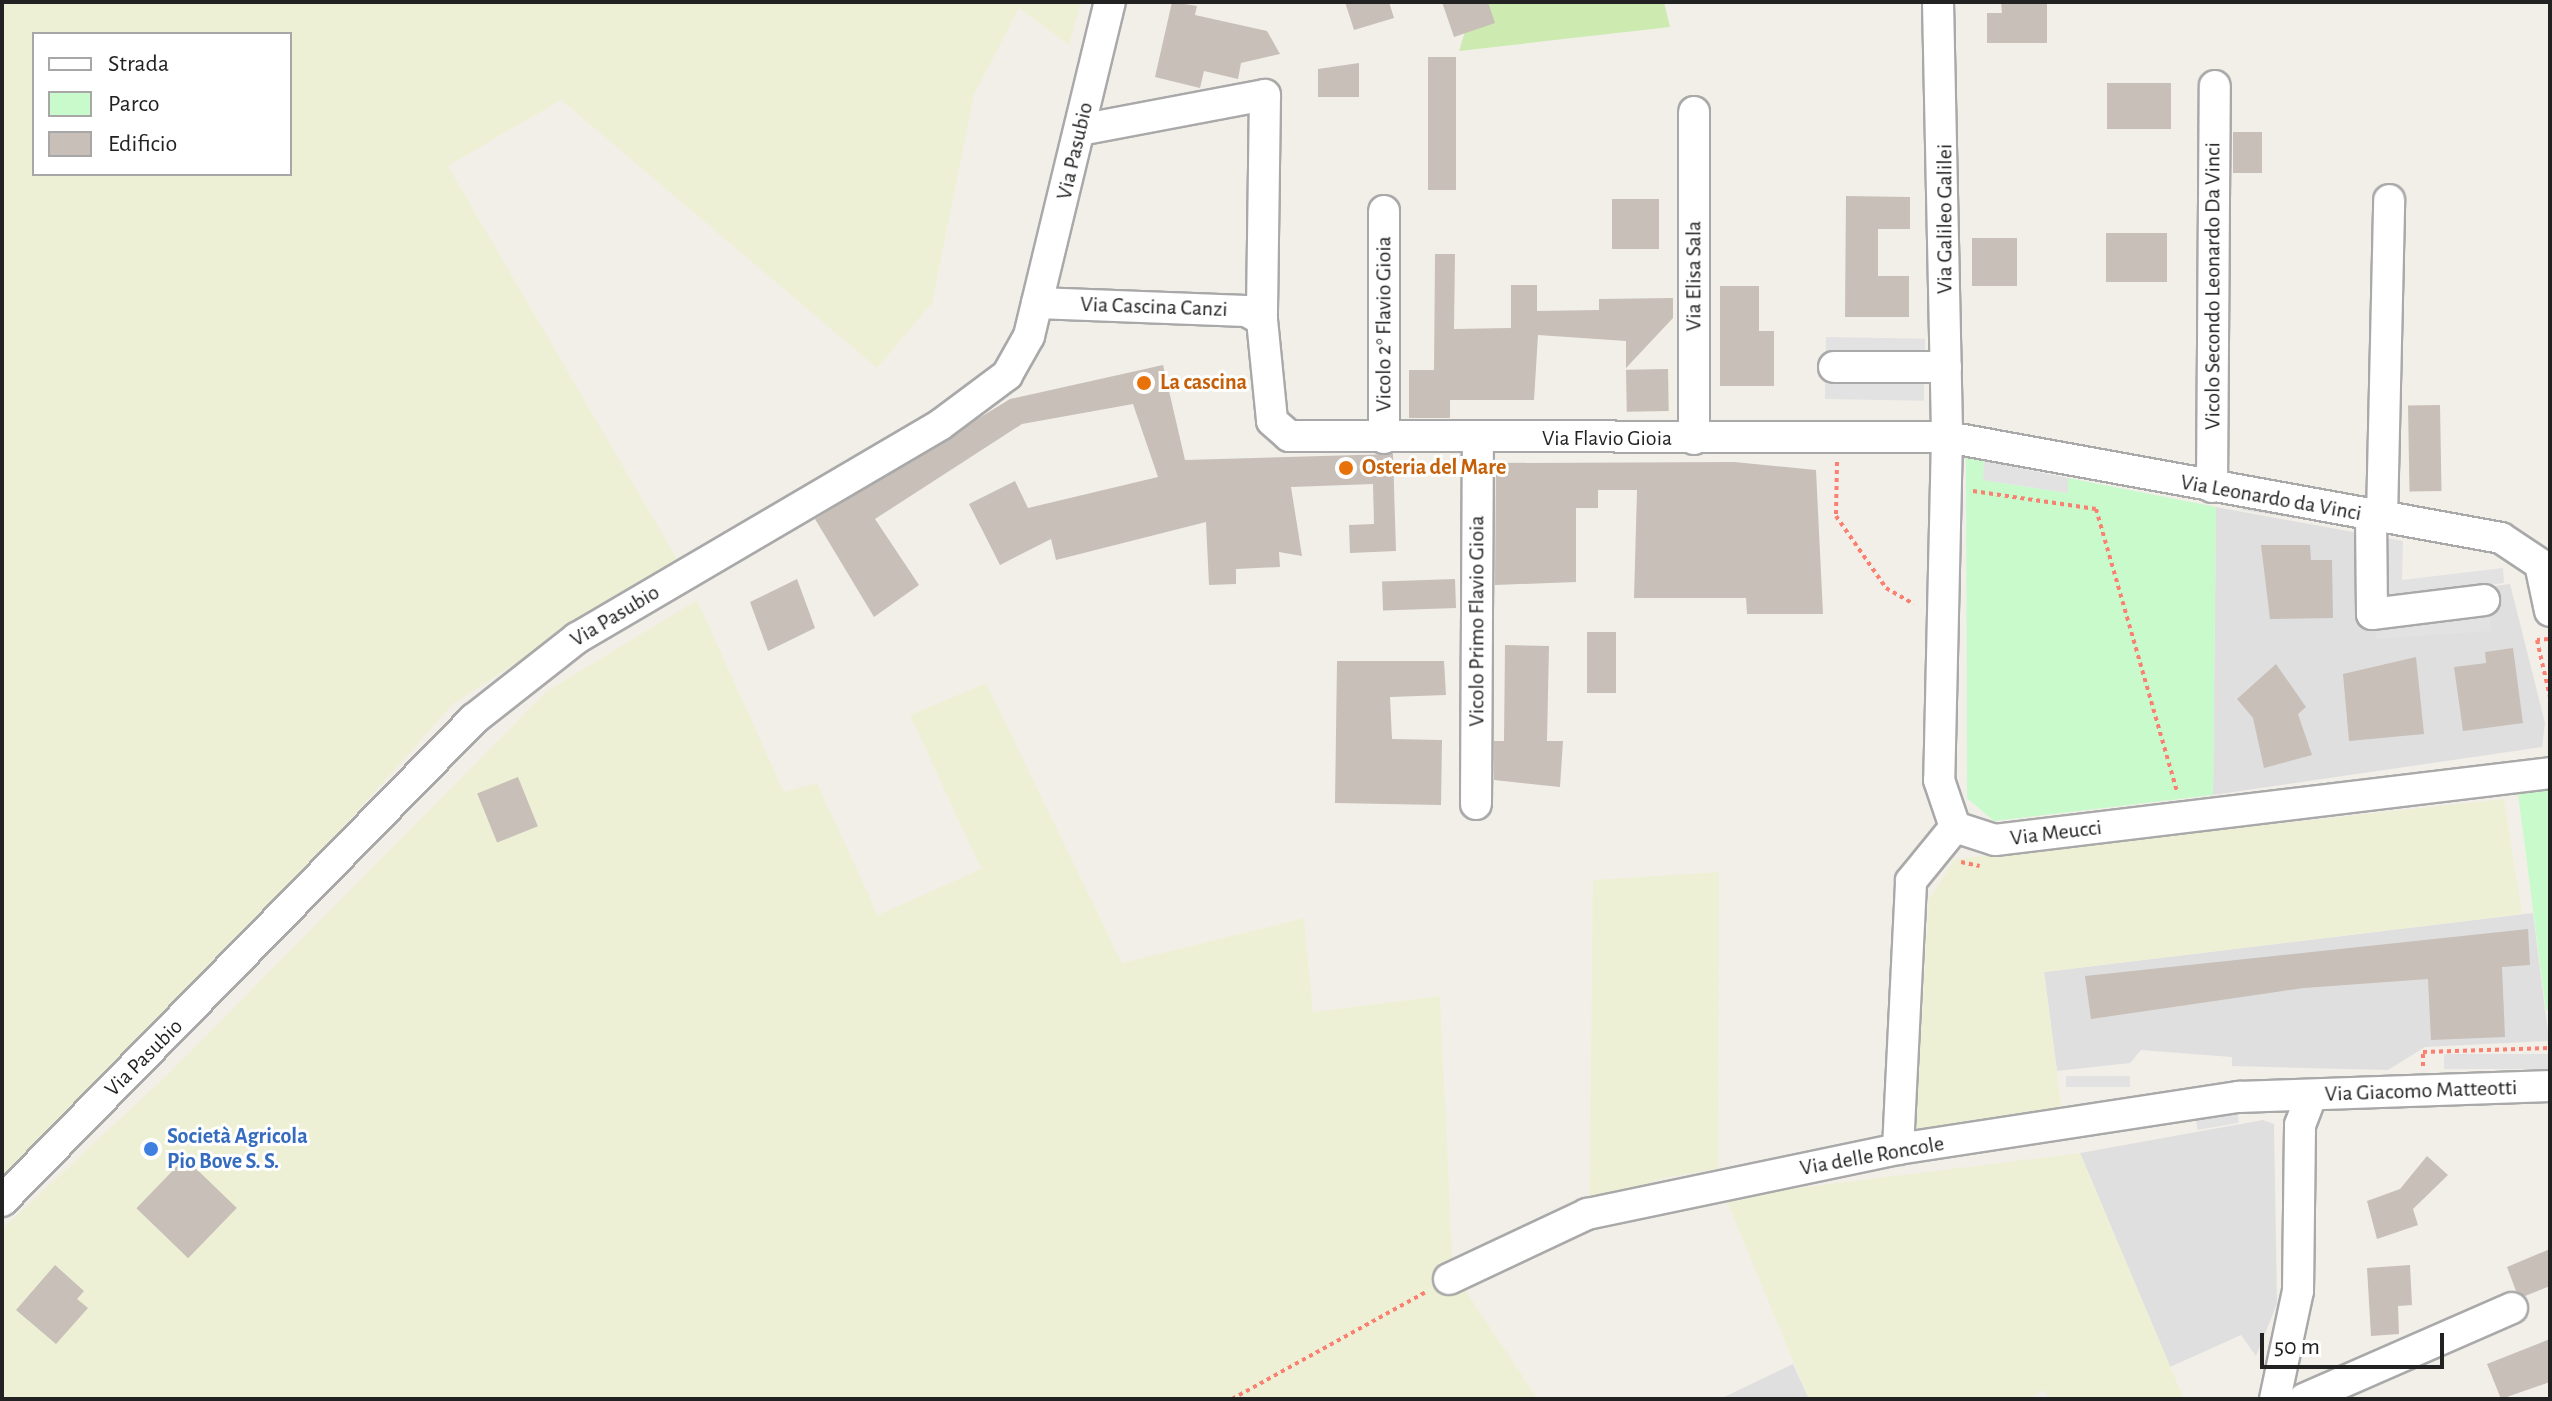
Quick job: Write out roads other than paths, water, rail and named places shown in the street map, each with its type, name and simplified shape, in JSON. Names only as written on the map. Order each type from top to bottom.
[{"type":"street","name":"Via Pasubio","points":[[2,1201],[474,719],[577,638],[940,425],[1007,375],[1029,336],[1110,2]]},
{"type":"street","name":"Via Galileo Galilei","points":[[1938,2],[1947,437]]},
{"type":"street","name":"Vicolo Secondo Leonardo Da Vinci","points":[[2212,487],[2215,86]]},
{"type":"street","points":[[1080,130],[1265,95],[1262,320]]},
{"type":"street","name":"Via Elisa Sala","points":[[1694,112],[1694,439]]},
{"type":"street","points":[[2389,200],[2372,614],[2484,600]]},
{"type":"street","name":"Vicolo 2° Flavio Gioia","points":[[1384,211],[1384,438]]},
{"type":"street","name":"Via Cascina Canzi","points":[[1037,303],[1246,311],[1262,320]]},
{"type":"street","name":"Via Flavio Gioia","points":[[1262,320],[1272,421],[1289,436],[1947,437]]},
{"type":"street","points":[[1834,367],[1946,367]]},
{"type":"street","points":[[1898,1149],[1911,881],[1948,836],[1939,780],[1947,437]]},
{"type":"street","name":"Via Leonardo da Vinci","points":[[1947,437],[2501,538],[2545,557],[2550,611]]},
{"type":"street","name":"Vicolo Primo Flavio Gioia","points":[[1476,804],[1478,438]]},
{"type":"street","name":"Via Meucci","points":[[1948,836],[1995,840],[2550,773]]},
{"type":"street","name":"Via Giacomo Matteotti","points":[[2275,1399],[2298,1291],[2300,1125],[2311,1096],[2422,1088],[2550,1086]]},
{"type":"street","name":"Via delle Roncole","points":[[1449,1279],[1587,1214],[1898,1149],[2239,1097],[2311,1096]]},
{"type":"street","points":[[2304,1399],[2512,1308]]},
{"type":"place","name":"La cascina","points":[[1144,383]]},
{"type":"place","name":"Osteria del Mare","points":[[1346,468]]},
{"type":"place","name":"Società Agricola Pio Bove S. S.","points":[[151,1149]]}]
